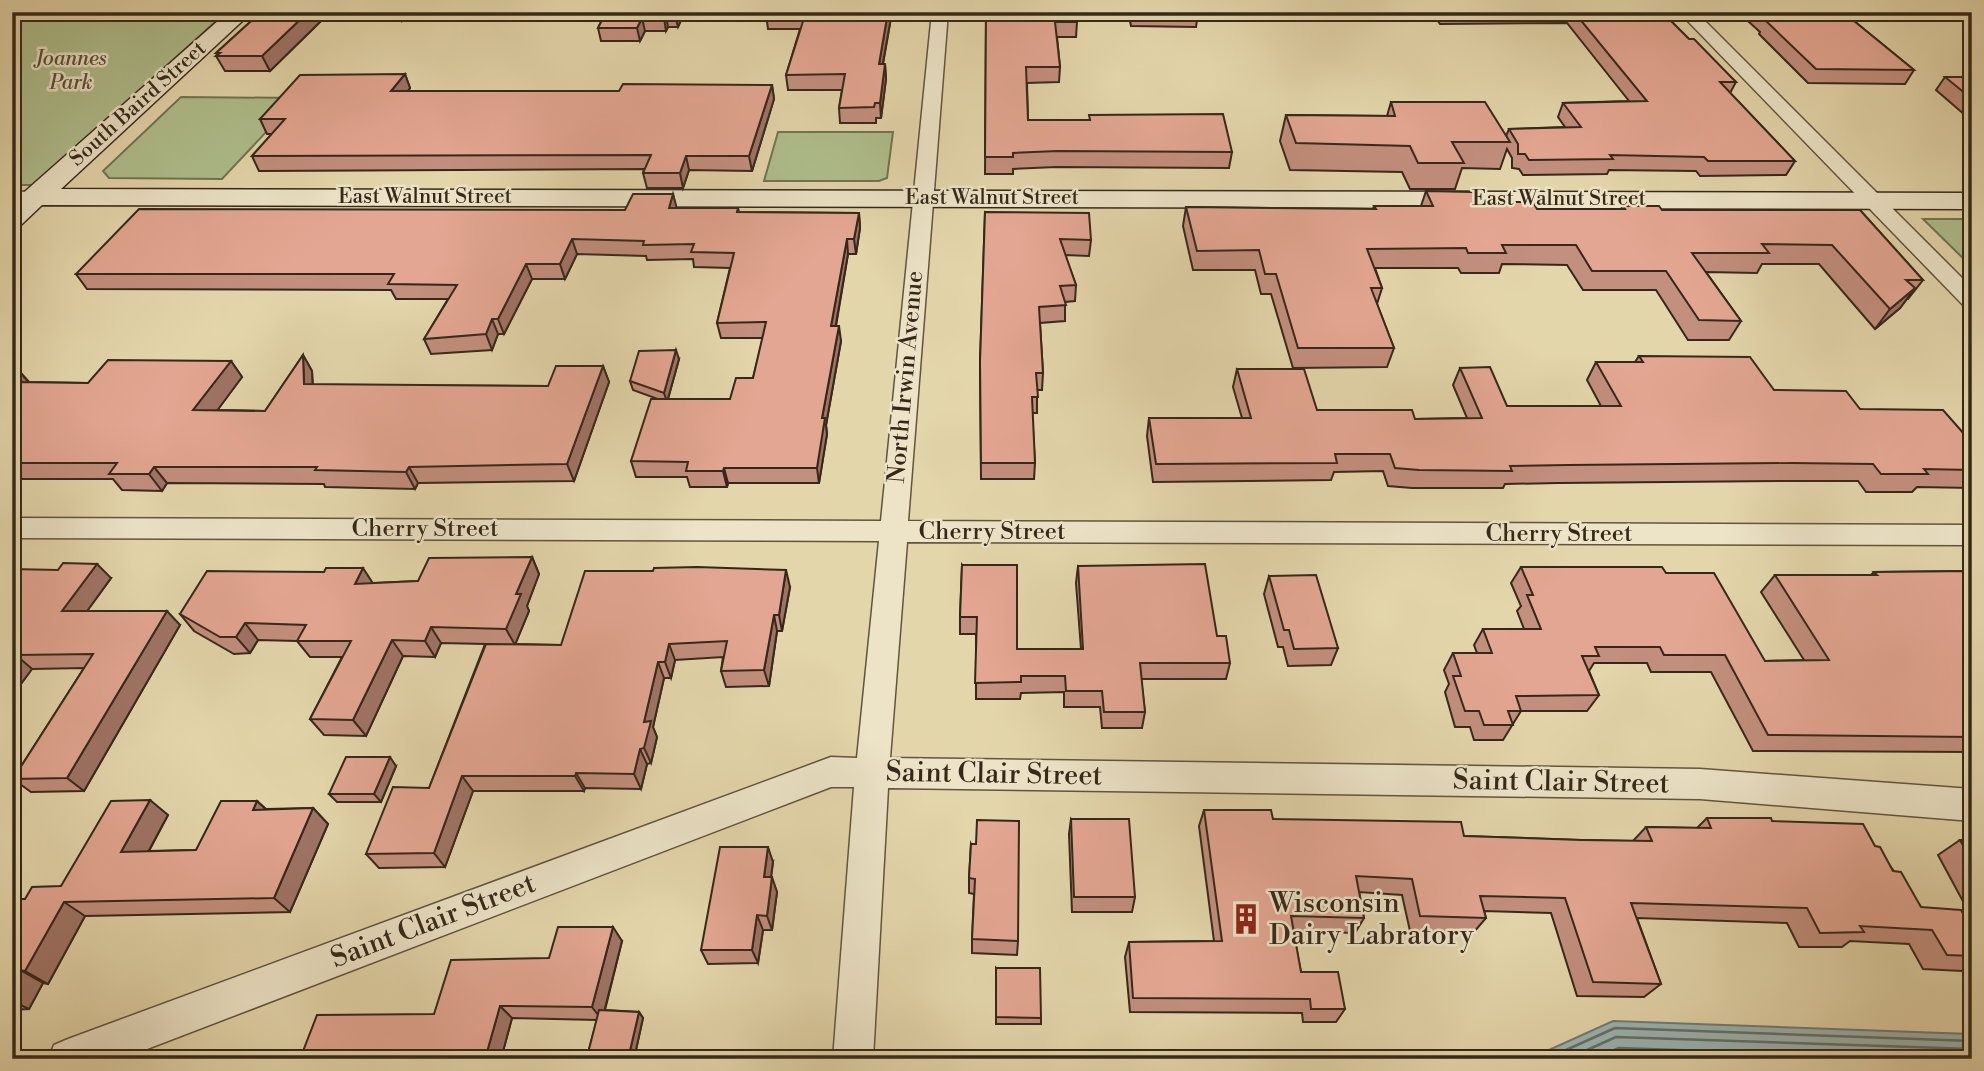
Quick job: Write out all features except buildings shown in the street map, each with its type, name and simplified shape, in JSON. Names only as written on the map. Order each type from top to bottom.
[{"type":"street","name":"South Baird Street","points":[[12,218],[24,197],[241,12]]},
{"type":"street","name":"North Irwin Avenue","points":[[853,1059],[872,772],[892,531],[940,12]]},
{"type":"street","points":[[1687,12],[1972,301]]},
{"type":"street","name":"East Walnut Street","points":[[24,197],[1972,201]]},
{"type":"street","name":"Cherry Street","points":[[12,528],[1972,535]]},
{"type":"street","name":"Saint Clair Street","points":[[68,1059],[831,772],[1700,784],[1972,805]]},
{"type":"green space","name":"Joannes Park","points":[[12,12],[226,12],[35,185],[12,185]]},
{"type":"green space","points":[[181,97],[298,98],[222,179],[109,178],[103,171]]},
{"type":"green space","points":[[778,132],[893,132],[887,178],[879,181],[764,181]]},
{"type":"green space","points":[[1923,219],[1972,219],[1972,267]]},
{"type":"water","points":[[1613,1021],[1970,1034],[1972,1059],[1529,1059]]},
{"type":"place","name":"Wisconsin Dairy Labratory","points":[[1246,919]]}]
